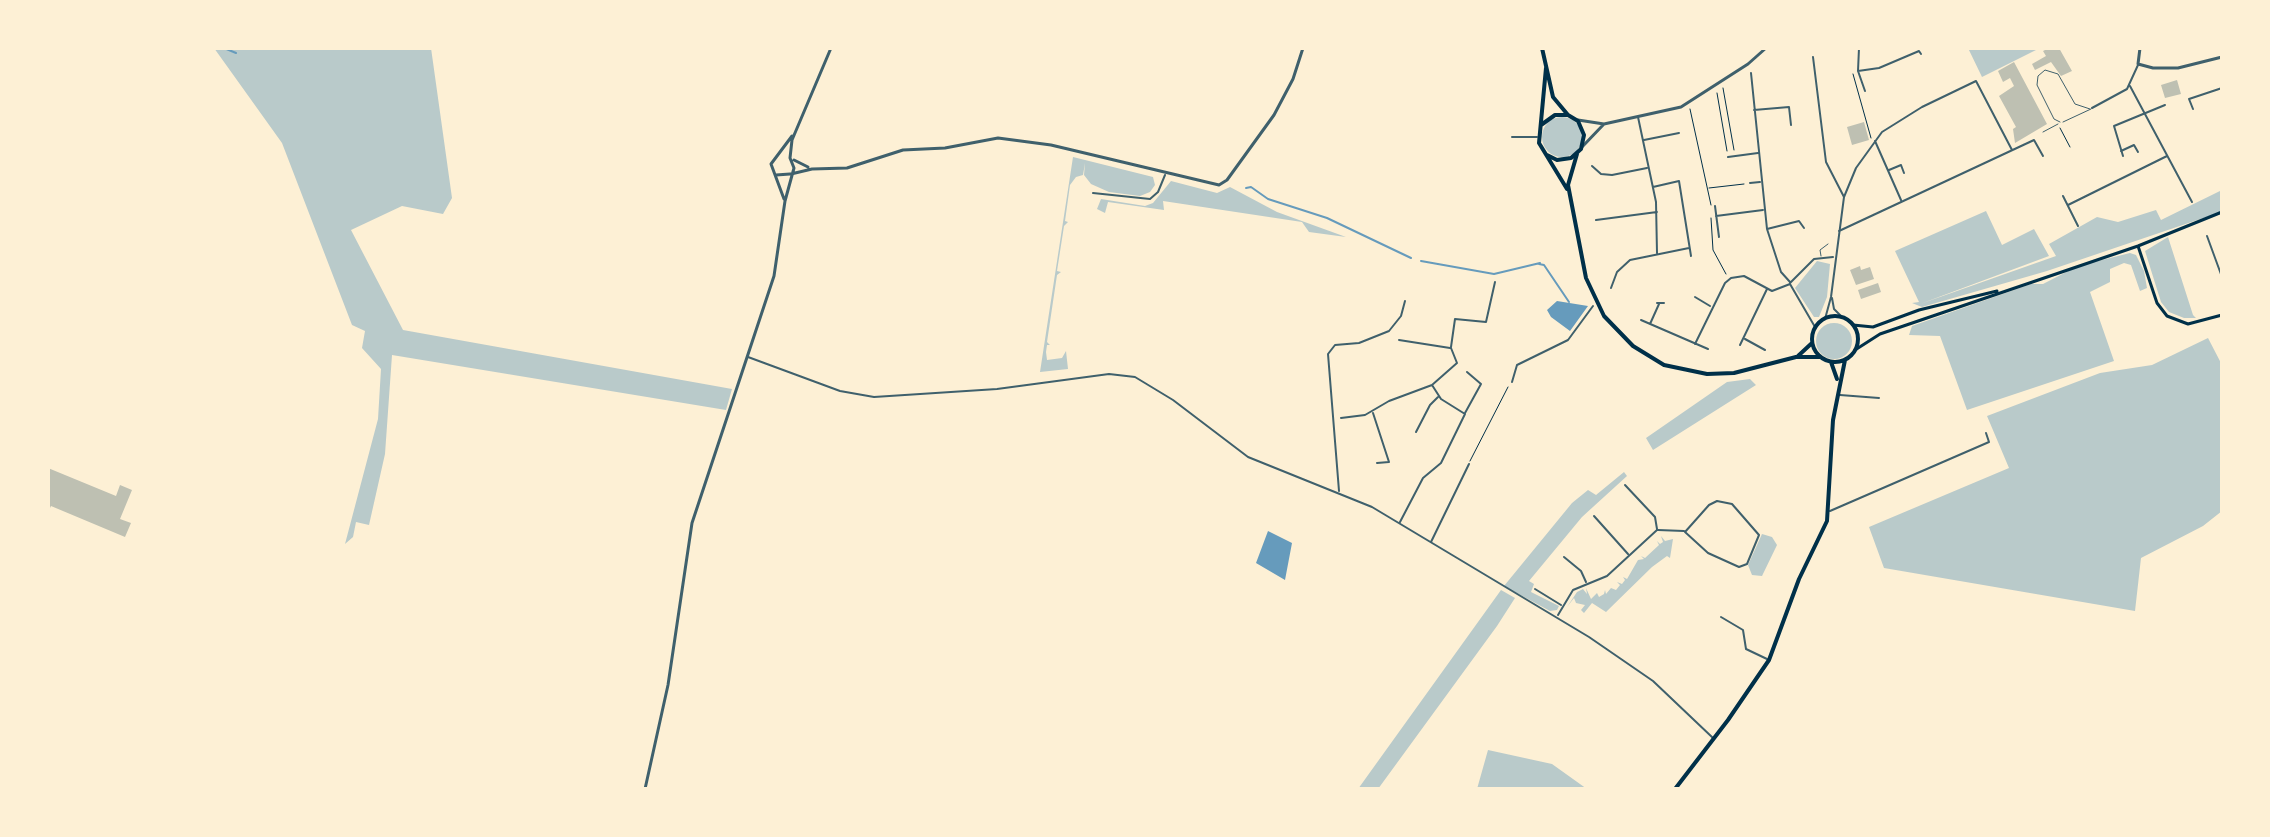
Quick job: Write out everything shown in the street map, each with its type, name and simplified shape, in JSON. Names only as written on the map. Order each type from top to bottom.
[{"type":"main road","points":[[1542,48],[1553,97],[1584,135],[1569,171],[1568,190],[1591,291],[1610,324],[1633,346],[1664,365],[1707,374],[1734,373],[1796,357],[1820,357],[1831,362],[1845,360]]},
{"type":"main road","points":[[1546,68],[1538,136],[1545,154],[1568,190]]},
{"type":"main road","points":[[1540,127],[1555,115],[1570,116]]},
{"type":"main road","points":[[1545,154],[1564,160],[1579,152]]},
{"type":"main road","points":[[1675,789],[1715,739],[1769,660],[1818,542],[1828,512],[1836,395],[1845,360],[1871,338],[2138,246],[2222,212]]},
{"type":"main road","points":[[2138,246],[2157,303],[2167,316],[2188,324],[2222,315]]},
{"type":"main road","points":[[1796,357],[1812,343],[1815,327],[1825,319],[1843,318],[1853,325],[1873,327],[2013,287]]},
{"type":"main road","points":[[1889,321],[1900,327]]},
{"type":"main road","points":[[1853,325],[1857,337],[1855,350]]},
{"type":"main road","points":[[1812,343],[1820,357]]},
{"type":"main road","points":[[1831,362],[1838,381]]},
{"type":"street","points":[[785,201],[771,164],[794,133],[831,48]]},
{"type":"street","points":[[775,174],[784,177],[812,169],[847,168],[903,150],[945,148],[998,138],[1051,145],[1213,185],[1227,180],[1281,104],[1303,48]]},
{"type":"street","points":[[1570,116],[1589,123],[1604,124],[1688,104],[1766,48]]},
{"type":"street","points":[[1859,48],[1856,69],[1865,91]]},
{"type":"street","points":[[2092,108],[2130,86],[2140,48]]},
{"type":"street","points":[[1856,69],[1879,68],[1919,51],[1921,54]]},
{"type":"street","points":[[1813,57],[1826,162],[1844,197]]},
{"type":"street","points":[[2138,64],[2171,69],[2221,57],[2222,64]]},
{"type":"street","points":[[1751,73],[1767,229],[1781,272],[1815,327]]},
{"type":"street","points":[[1744,79],[1751,78]]},
{"type":"street","points":[[1825,319],[1831,297],[1837,231],[1844,197],[1856,168],[1874,142],[1902,118],[1976,81],[2012,150]]},
{"type":"street","points":[[2130,86],[2192,202]]},
{"type":"street","points":[[2193,109],[2189,99],[2222,88]]},
{"type":"street","points":[[2109,126],[2142,111],[2165,105]]},
{"type":"street","points":[[1754,110],[1789,107],[1791,125]]},
{"type":"street","points":[[1638,117],[1657,212],[1657,253]]},
{"type":"street","points":[[1579,152],[1604,124]]},
{"type":"street","points":[[2114,126],[2123,156]]},
{"type":"street","points":[[645,789],[668,685],[689,536],[774,276],[791,174],[794,133]]},
{"type":"street","points":[[1643,140],[1679,133]]},
{"type":"street","points":[[1512,137],[1538,136]]},
{"type":"street","points":[[1837,231],[1845,231],[2034,140],[2043,156]]},
{"type":"street","points":[[1874,142],[1901,202]]},
{"type":"street","points":[[2121,151],[2134,145],[2138,152]]},
{"type":"street","points":[[1728,157],[1758,153]]},
{"type":"street","points":[[2068,205],[2167,156]]},
{"type":"street","points":[[775,158],[791,158],[812,169]]},
{"type":"street","points":[[1888,171],[1901,165],[1904,173]]},
{"type":"street","points":[[1592,166],[1601,174],[1612,175],[1649,168]]},
{"type":"street","points":[[1093,193],[1150,199],[1158,192],[1166,173]]},
{"type":"street","points":[[1653,187],[1679,181],[1691,256]]},
{"type":"street","points":[[1750,183],[1761,182]]},
{"type":"street","points":[[2063,196],[2078,226]]},
{"type":"street","points":[[1713,205],[1719,237]]},
{"type":"street","points":[[1716,216],[1764,210]]},
{"type":"street","points":[[1596,220],[1657,212]]},
{"type":"street","points":[[1767,229],[1799,221],[1804,228]]},
{"type":"street","points":[[2207,236],[2222,277]]},
{"type":"street","points":[[1611,288],[1617,272],[1630,260],[1690,247]]},
{"type":"street","points":[[1695,344],[1712,307],[1731,278],[1744,276],[1767,289],[1778,290],[1821,256],[1835,258]]},
{"type":"street","points":[[1341,418],[1373,412],[1389,401],[1432,385],[1457,363],[1451,348],[1455,319],[1486,322],[1495,282]]},
{"type":"street","points":[[1740,345],[1767,289]]},
{"type":"street","points":[[1695,296],[1712,307]]},
{"type":"street","points":[[1831,297],[1834,309],[1843,318]]},
{"type":"street","points":[[1339,492],[1328,354],[1335,345],[1359,343],[1389,331],[1401,316],[1405,301]]},
{"type":"street","points":[[1650,324],[1660,303]]},
{"type":"street","points":[[1512,382],[1517,365],[1568,340],[1593,306]]},
{"type":"street","points":[[1641,320],[1708,349]]},
{"type":"street","points":[[1744,338],[1765,350]]},
{"type":"street","points":[[1399,340],[1451,348]]},
{"type":"street","points":[[747,356],[840,391],[874,397],[982,391],[1125,374],[1173,400],[1248,457],[1272,469],[1339,492],[1399,523],[1496,584],[1556,617],[1653,681],[1715,739]]},
{"type":"street","points":[[1399,523],[1423,478],[1441,463],[1481,384],[1467,372]]},
{"type":"street","points":[[1432,385],[1439,396],[1465,414]]},
{"type":"street","points":[[1836,395],[1879,398]]},
{"type":"street","points":[[1416,432],[1430,405],[1439,396]]},
{"type":"street","points":[[1373,412],[1389,462],[1377,463]]},
{"type":"street","points":[[1828,512],[1989,442],[1986,433]]},
{"type":"street","points":[[1431,542],[1469,464]]},
{"type":"street","points":[[1625,485],[1655,517],[1657,530]]},
{"type":"street","points":[[1556,617],[1573,590],[1607,576],[1657,530],[1685,532],[1708,553],[1739,567],[1747,564],[1759,541],[1756,528],[1725,501],[1709,505],[1685,532]]},
{"type":"street","points":[[1594,516],[1629,555]]},
{"type":"street","points":[[1564,557],[1581,571],[1586,584]]},
{"type":"street","points":[[1535,589],[1563,606]]},
{"type":"street","points":[[1721,617],[1743,630],[1746,649],[1769,660]]},
{"type":"lane","points":[[2059,123],[2037,85],[2038,76],[2045,70],[2058,74],[2075,104],[2092,108]]},
{"type":"lane","points":[[2043,132],[2092,108]]},
{"type":"lane","points":[[1821,256],[1820,250],[1828,244]]},
{"type":"path","points":[[1856,69],[1852,76],[1874,142]]},
{"type":"path","points":[[1722,82],[1735,156]]},
{"type":"path","points":[[1716,86],[1728,157]]},
{"type":"path","points":[[1688,104],[1713,205]]},
{"type":"path","points":[[2059,123],[2070,147]]},
{"type":"path","points":[[1708,188],[1750,183]]},
{"type":"path","points":[[1711,219],[1713,250],[1731,278]]},
{"type":"path","points":[[1469,464],[1512,382]]},
{"type":"shaded area","points":[[214,48],[431,48],[452,198],[443,214],[402,206],[351,230],[403,330],[732,389],[726,410],[392,355],[385,454],[369,525],[356,522],[353,537],[345,544],[378,419],[381,369],[362,348],[365,331],[352,325],[282,143]]},
{"type":"shaded area","points":[[1968,48],[2040,48],[1982,77]]},
{"type":"shaded area","points":[[1562,117],[1576,123],[1582,137],[1576,151],[1562,157],[1548,151],[1542,137],[1548,123]]},
{"type":"shaded area","points":[[1073,157],[1153,177],[1155,185],[1150,192],[1140,196],[1109,192],[1091,184],[1084,175],[1085,163],[1083,175],[1076,177],[1070,185],[1065,221],[1068,222],[1064,226],[1057,271],[1061,272],[1057,275],[1047,342],[1050,345],[1047,345],[1046,352],[1047,360],[1062,358],[1066,351],[1068,369],[1040,372]]},
{"type":"shaded area","points":[[1171,181],[1217,193],[1230,187],[1277,212],[1346,237],[1309,232],[1302,222],[1163,201],[1164,210],[1108,202],[1105,213],[1097,209],[1101,199],[1145,206],[1153,203]]},
{"type":"shaded area","points":[[2222,190],[2221,212],[2047,271],[1922,307],[1912,303],[1919,302],[1895,251],[1986,211],[2002,245],[2034,229],[2049,256],[1920,304],[2056,256],[2049,244],[2097,217],[2118,222],[2156,210],[2161,220]]},
{"type":"shaded area","points":[[2168,237],[2196,318],[2184,318],[2169,312],[2161,302],[2145,251]]},
{"type":"shaded area","points":[[2130,253],[2136,255],[2144,271],[2147,288],[2140,291],[2131,265],[2124,263],[2110,269],[2110,282],[2090,292],[2114,361],[1967,410],[1940,336],[1909,335],[1912,326],[2031,284],[2043,284],[2078,266]]},
{"type":"shaded area","points":[[1817,261],[1830,264],[1827,297],[1819,317],[1814,317],[1795,288]]},
{"type":"shaded area","points":[[1834,323],[1847,328],[1852,341],[1847,354],[1834,359],[1821,354],[1816,341],[1821,328]]},
{"type":"shaded area","points":[[2208,338],[2222,365],[2222,511],[2203,526],[2141,558],[2135,611],[1884,568],[1869,527],[2009,468],[1987,416],[2100,373],[2152,365]]},
{"type":"shaded area","points":[[1750,379],[1756,385],[1653,450],[1646,438],[1727,382]]},
{"type":"shaded area","points":[[1624,472],[1627,476],[1582,517],[1529,581],[1534,584],[1531,592],[1559,606],[1557,610],[1550,611],[1504,586],[1572,503],[1588,490],[1596,495]]},
{"type":"shaded area","points":[[1762,534],[1772,537],[1777,545],[1762,576],[1752,575],[1748,565]]},
{"type":"shaded area","points":[[1661,536],[1665,541],[1673,539],[1670,558],[1667,556],[1652,567],[1606,612],[1592,603],[1584,613],[1581,610],[1585,605],[1576,603],[1574,598],[1567,607],[1577,592],[1583,589],[1587,594],[1586,588],[1591,599],[1597,593],[1599,597],[1604,594],[1605,590],[1606,594],[1611,588],[1616,590],[1620,585],[1617,582],[1622,584],[1625,580],[1623,577],[1627,579],[1638,560],[1644,559],[1641,556],[1645,558],[1659,545],[1657,541],[1660,544],[1663,542]]},
{"type":"shaded area","points":[[1501,590],[1515,598],[1497,626],[1378,789],[1358,789]]},
{"type":"shaded area","points":[[1488,750],[1552,764],[1587,789],[1477,789]]},
{"type":"water","points":[[1557,301],[1588,306],[1570,331],[1551,317],[1547,310]]},
{"type":"water","points":[[1268,531],[1292,543],[1285,580],[1256,563]]},
{"type":"building","points":[[2059,48],[2072,71],[2061,76],[2051,62],[2035,70],[2032,64],[2046,56],[2043,51]]},
{"type":"building","points":[[2014,62],[2047,124],[2015,143],[2013,129],[2016,127],[1999,96],[2014,86],[2010,78],[2003,82],[1998,71]]},
{"type":"building","points":[[2177,80],[2181,94],[2165,98],[2161,85]]},
{"type":"building","points":[[1864,122],[1869,140],[1852,145],[1847,127]]},
{"type":"building","points":[[1860,266],[1861,270],[1870,267],[1874,279],[1856,285],[1850,270]]},
{"type":"building","points":[[1878,283],[1881,292],[1861,299],[1858,290]]},
{"type":"building","points":[[48,468],[116,496],[120,485],[132,490],[120,519],[131,523],[125,537],[51,506],[48,512]]},
{"type":"waterway","points":[[224,48],[236,53]]},
{"type":"waterway","points":[[1246,188],[1251,187],[1268,199],[1327,218],[1411,258]]},
{"type":"waterway","points":[[1421,261],[1494,274],[1540,263]]},
{"type":"waterway","points":[[1539,264],[1544,265],[1569,302]]}]
